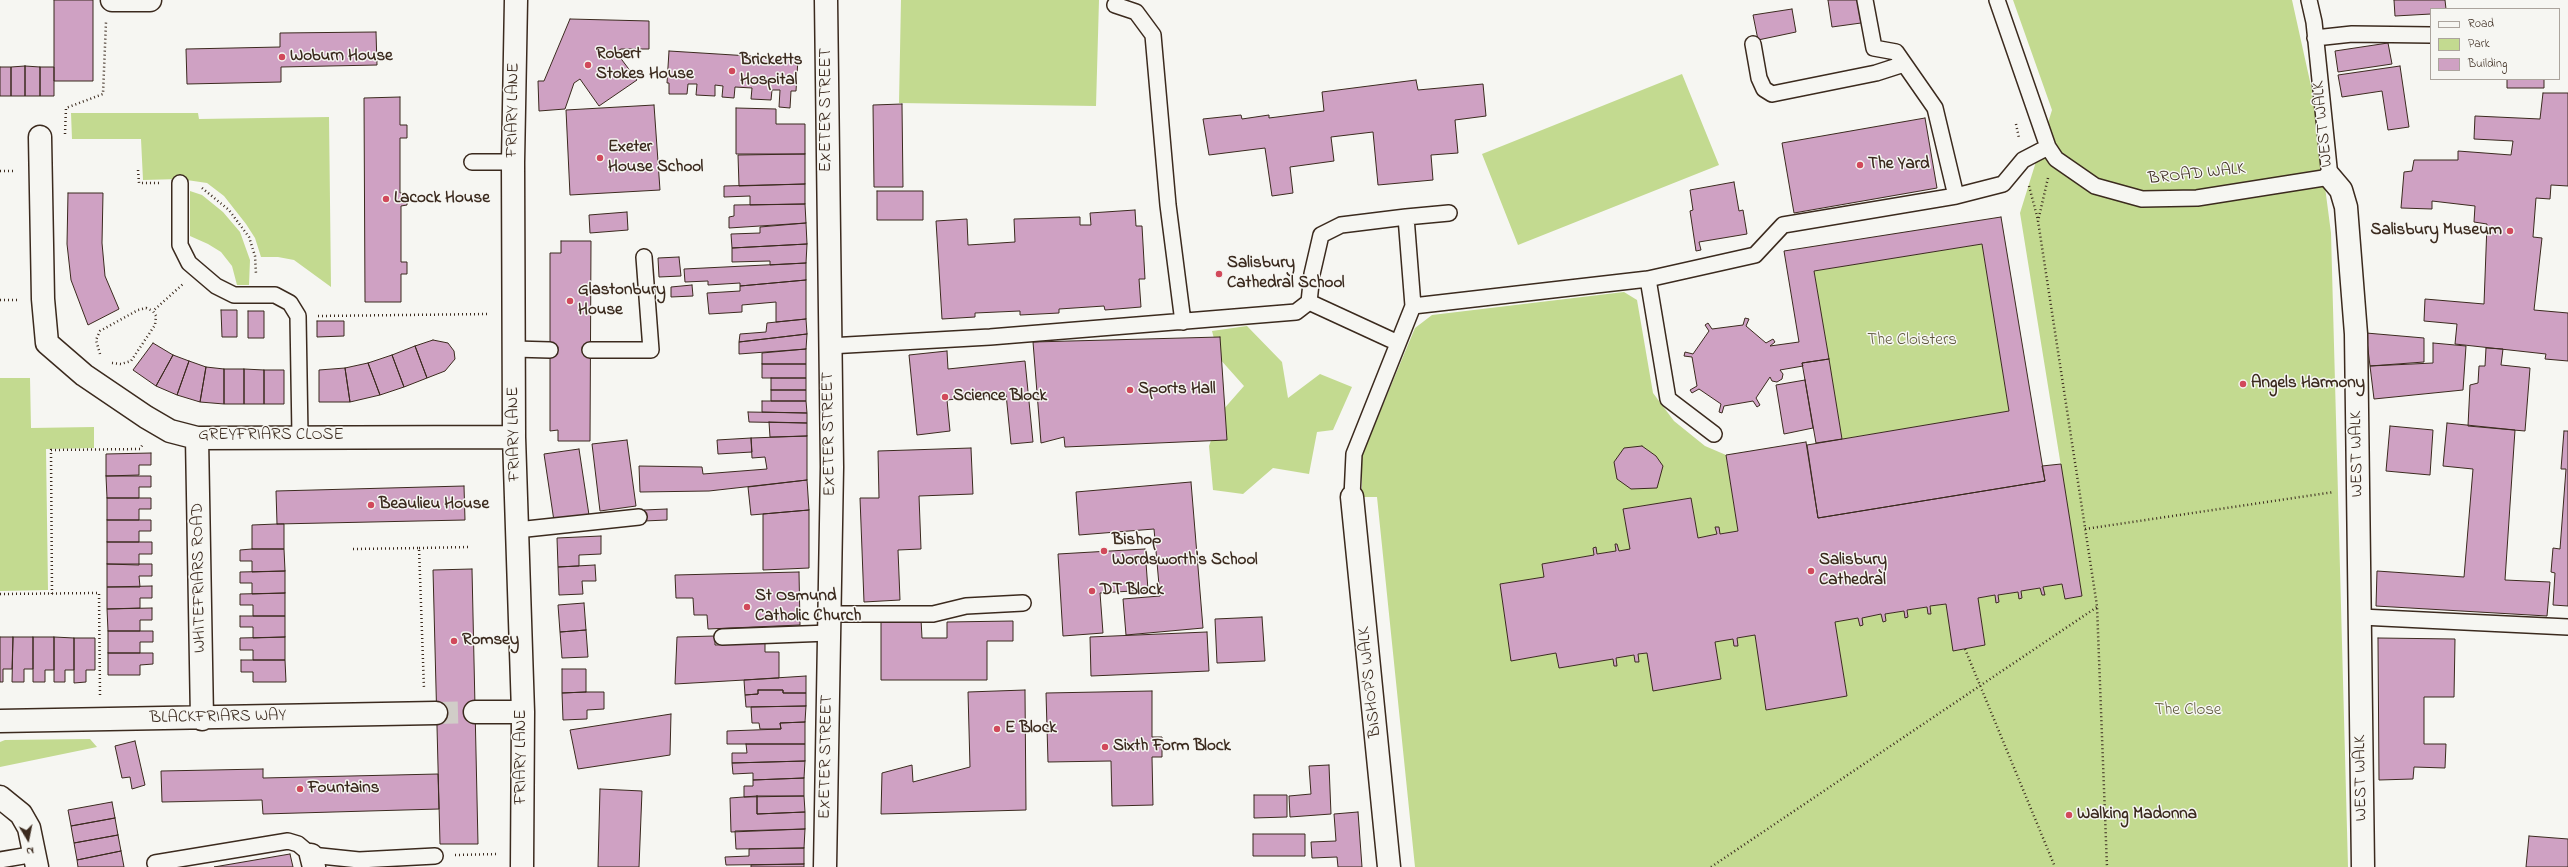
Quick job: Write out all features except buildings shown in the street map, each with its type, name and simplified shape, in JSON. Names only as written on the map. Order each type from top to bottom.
[{"type":"street","points":[[112,0],[150,0]]},
{"type":"street","name":"FRIARY LANE","points":[[516,0],[513,162],[514,437],[523,712],[522,860]]},
{"type":"street","name":"EXETER STREET","points":[[825,867],[832,467],[829,346],[826,0]]},
{"type":"street","name":"GREYFRIARS CLOSE","points":[[40,137],[44,328],[48,343],[84,375],[159,425],[170,431],[198,438],[300,436],[514,437]]},
{"type":"street","name":"WEST WALK","points":[[2330,177],[2341,190],[2346,208],[2356,334],[2361,618],[2363,867]]},
{"type":"street","name":"WHITEFRIARS ROAD","points":[[198,438],[202,719]]},
{"type":"street","name":"BISHOP'S WALK","points":[[1352,497],[1389,867]]},
{"type":"street","points":[[475,712],[523,712]]},
{"type":"street","name":"BLACKFRIARS WAY","points":[[0,721],[202,719],[431,713]]},
{"type":"street","points":[[0,797],[21,814],[29,828],[36,861]]},
{"type":"lane","points":[[1866,0],[1874,48],[1896,52],[1936,108],[1956,196]]},
{"type":"lane","points":[[1413,306],[1648,279],[1755,255],[1783,225],[1956,196],[2003,184],[2023,160],[2052,153],[1998,0]]},
{"type":"lane","name":"WEST WALK","points":[[2309,0],[2315,38],[2330,177]]},
{"type":"lane","points":[[1115,5],[1136,12],[1153,35],[1168,205],[1183,322]]},
{"type":"lane","points":[[2315,38],[2352,34],[2430,35]]},
{"type":"lane","points":[[1752,44],[1758,78],[1764,89],[1772,94],[1876,73],[1904,64]]},
{"type":"lane","name":"BROAD WALK","points":[[2052,153],[2095,186],[2142,199],[2197,198],[2330,177]]},
{"type":"lane","points":[[472,162],[513,162]]},
{"type":"lane","points":[[180,183],[180,245],[189,263],[216,286],[234,295],[275,295],[290,303],[298,316],[300,436]]},
{"type":"lane","points":[[829,346],[990,337],[1296,312],[1309,302],[1312,274],[1321,234],[1341,225],[1449,213]]},
{"type":"lane","points":[[1352,497],[1354,454],[1413,306],[1406,217]]},
{"type":"lane","points":[[590,350],[651,350],[644,257]]},
{"type":"lane","points":[[1648,279],[1668,399],[1714,434]]},
{"type":"lane","points":[[1309,302],[1398,343]]},
{"type":"lane","points":[[514,349],[550,350]]},
{"type":"lane","points":[[517,530],[640,517]]},
{"type":"lane","points":[[722,637],[829,623],[933,614],[966,606],[1024,603]]},
{"type":"lane","points":[[2361,618],[2568,627]]},
{"type":"lane","points":[[155,863],[288,841],[298,844],[312,861],[435,856]]},
{"type":"lane","points":[[0,860],[36,861]]},
{"type":"path","points":[[40,137],[65,137],[66,108],[103,94],[104,26],[112,0]]},
{"type":"path","points":[[2015,122],[2038,221],[2097,606],[2106,867]]},
{"type":"path","points":[[2038,221],[2052,153]]},
{"type":"path","points":[[138,170],[139,183],[180,183],[201,188],[216,198],[229,210],[249,237],[256,256],[254,295]]},
{"type":"path","points":[[153,310],[199,271]]},
{"type":"path","points":[[146,308],[153,310],[156,316],[155,325],[131,361],[121,364],[101,358],[96,340],[100,331],[138,310],[146,308]]},
{"type":"path","points":[[298,316],[514,314]]},
{"type":"path","points":[[84,375],[101,358]]},
{"type":"path","points":[[52,594],[51,450],[140,449],[159,425]]},
{"type":"path","points":[[2086,529],[2358,488]]},
{"type":"path","points":[[353,549],[470,547]]},
{"type":"path","points":[[419,548],[431,713]]},
{"type":"path","points":[[0,594],[99,593],[101,720]]},
{"type":"path","points":[[1711,867],[2097,606]]},
{"type":"path","points":[[1965,649],[2055,867]]},
{"type":"path","points":[[435,856],[522,860]]},
{"type":"green space","points":[[901,0],[1099,0],[1096,106],[899,103]]},
{"type":"green space","name":"The Close","points":[[2013,0],[2292,0],[2313,95],[2331,233],[2348,867],[1415,867],[1377,497],[1362,497],[1362,455],[1415,328],[1432,315],[1624,292],[1637,300],[1653,393],[1674,421],[1705,446],[1726,455],[1738,531],[1720,534],[1718,527],[1715,527],[1717,534],[1698,538],[1691,498],[1623,509],[1630,549],[1619,551],[1617,544],[1615,544],[1616,551],[1597,554],[1596,548],[1593,548],[1594,555],[1542,564],[1544,577],[1500,584],[1512,661],[1556,653],[1559,668],[1613,659],[1614,666],[1617,665],[1616,658],[1634,655],[1635,662],[1638,662],[1638,654],[1647,653],[1654,691],[1721,679],[1715,642],[1733,639],[1735,646],[1738,646],[1737,638],[1755,635],[1767,710],[1847,696],[1835,622],[1858,618],[1860,625],[1862,625],[1862,618],[1881,614],[1883,622],[1886,621],[1885,614],[1904,611],[1906,618],[1908,617],[1907,610],[1927,607],[1928,614],[1931,614],[1930,606],[1946,604],[1954,651],[1985,645],[1978,598],[1995,595],[1997,603],[1999,602],[1998,595],[2018,592],[2020,599],[2022,598],[2021,591],[2040,588],[2042,595],[2044,595],[2043,587],[2062,584],[2065,599],[2082,596],[2020,213],[2052,110]]},
{"type":"green space","points":[[1682,74],[1719,165],[1518,245],[1482,154]]},
{"type":"green space","points":[[71,113],[198,113],[199,119],[329,117],[331,287],[294,260],[278,257],[261,257],[255,238],[246,224],[224,196],[207,183],[180,179],[143,180],[141,139],[72,139]]},
{"type":"green space","points":[[190,191],[202,195],[223,212],[240,232],[250,260],[249,285],[237,285],[232,266],[221,252],[190,236]]},
{"type":"green space","name":"The Cloisters","points":[[1982,244],[2009,411],[1842,439],[1814,271]]},
{"type":"green space","points":[[1247,326],[1282,362],[1288,398],[1320,374],[1352,387],[1333,430],[1317,432],[1309,474],[1273,468],[1243,494],[1213,490],[1209,446],[1222,411],[1244,386],[1219,358],[1212,331]]},
{"type":"green space","points":[[0,378],[30,378],[31,428],[94,427],[94,448],[46,449],[48,590],[0,591]]},
{"type":"green space","points":[[90,739],[97,747],[0,767],[0,742],[5,740]]},
{"type":"tunnel","points":[[436,713],[475,712]]},
{"type":"place","name":"Woburn House","points":[[282,57]]},
{"type":"place","name":"Robert Stokes House","points":[[588,65]]},
{"type":"place","name":"Bricketts Hospital","points":[[732,71]]},
{"type":"place","name":"Exeter House School","points":[[600,158]]},
{"type":"place","name":"The Yard","points":[[1860,165]]},
{"type":"place","name":"Lacock House","points":[[386,199]]},
{"type":"place","name":"Salisbury Museum","points":[[2510,231]]},
{"type":"place","name":"Salisbury Cathedral School","points":[[1219,274]]},
{"type":"place","name":"Glastonbury House","points":[[570,301]]},
{"type":"place","name":"Angels Harmony","points":[[2243,384]]},
{"type":"place","name":"Sports Hall","points":[[1130,390]]},
{"type":"place","name":"Science Block","points":[[945,397]]},
{"type":"place","name":"Beaulieu House","points":[[371,505]]},
{"type":"place","name":"Bishop Wordsworth's School","points":[[1104,551]]},
{"type":"place","name":"Salisbury Cathedral","points":[[1811,571]]},
{"type":"place","name":"DT Block","points":[[1092,591]]},
{"type":"place","name":"St Osmund Catholic Church","points":[[747,607]]},
{"type":"place","name":"Romsey","points":[[454,641]]},
{"type":"place","name":"E Block","points":[[997,729]]},
{"type":"place","name":"Sixth Form Block","points":[[1105,747]]},
{"type":"place","name":"Fountains","points":[[300,789]]},
{"type":"place","name":"Walking Madonna","points":[[2069,815]]}]
